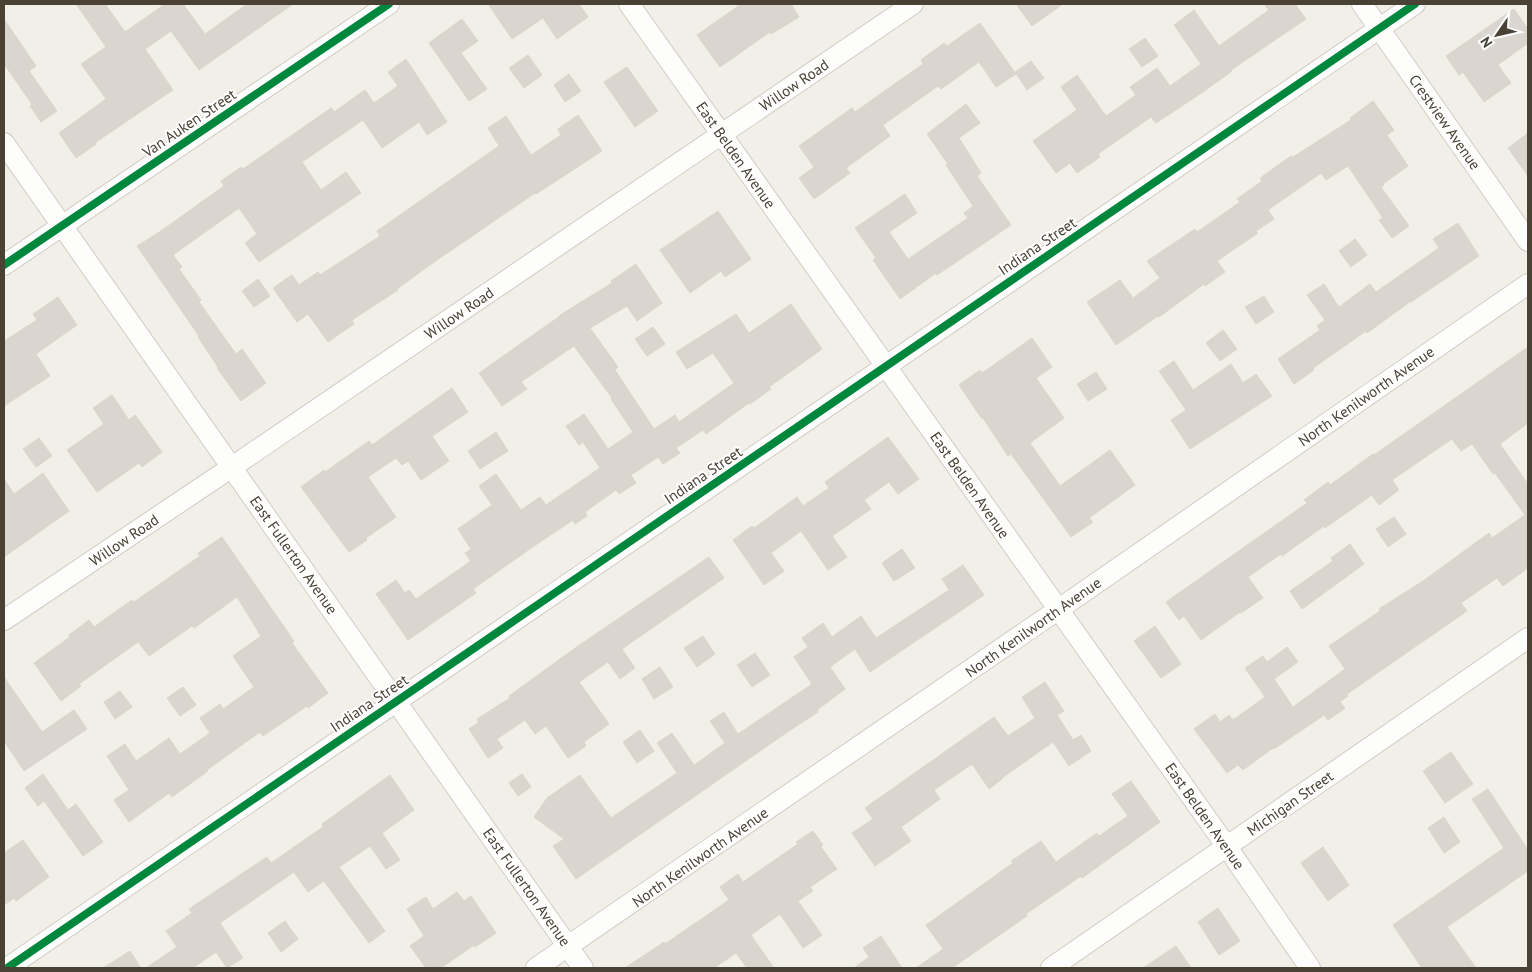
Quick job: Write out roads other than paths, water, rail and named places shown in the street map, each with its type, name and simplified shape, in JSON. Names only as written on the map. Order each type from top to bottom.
[{"type":"street","name":"Van Auken Street","points":[[4,265],[389,4]]},
{"type":"street","name":"East Belden Avenue","points":[[629,4],[1227,847],[1310,968]]},
{"type":"street","name":"Willow Road","points":[[4,620],[913,4]]},
{"type":"street","name":"Crestview Avenue","points":[[1362,4],[1528,241]]},
{"type":"street","name":"Indiana Street","points":[[6,968],[1415,4]]},
{"type":"street","name":"East Fullerton Avenue","points":[[4,143],[584,968]]},
{"type":"street","name":"North Kenilworth Avenue","points":[[536,968],[1059,610],[1528,284]]},
{"type":"street","name":"Michigan Street","points":[[1051,968],[1528,638]]}]
